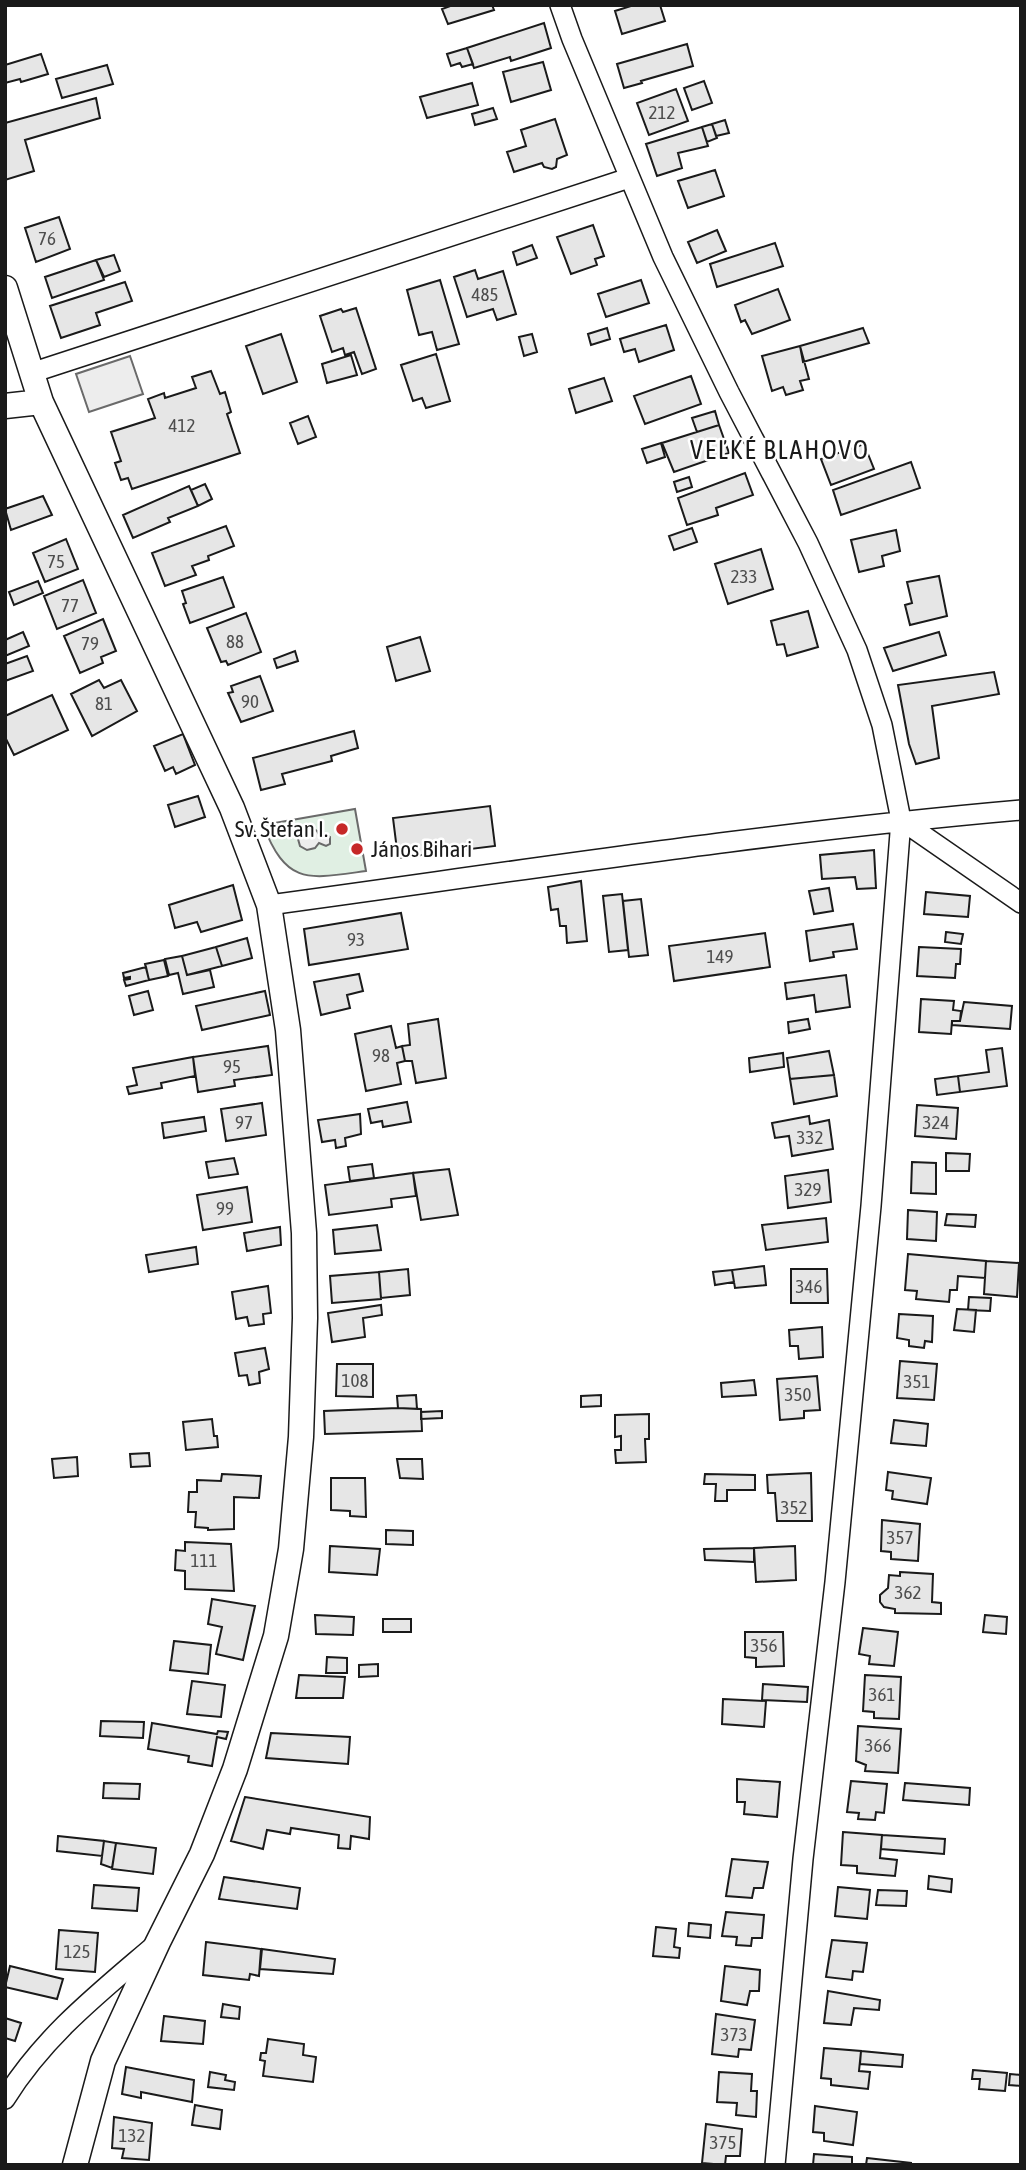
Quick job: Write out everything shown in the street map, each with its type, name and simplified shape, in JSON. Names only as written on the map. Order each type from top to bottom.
[{"type":"street","points":[[560,5],[663,257],[808,543],[857,650],[882,725],[901,820],[871,1206],[835,1582],[802,1873],[775,2165]]},
{"type":"street","points":[[31,373],[629,178]]},
{"type":"street","points":[[5,288],[41,402],[232,808],[269,905],[288,1030],[304,1233],[305,1318],[301,1437],[291,1549],[276,1636],[235,1769],[202,1854],[103,2062],[75,2165]]},
{"type":"street","points":[[5,406],[41,402]]},
{"type":"street","points":[[269,905],[625,854],[901,820],[1021,810]]},
{"type":"street","points":[[901,820],[1021,903]]},
{"type":"street","points":[[5,2099],[21,2073],[71,2016],[158,1942]]},
{"type":"green space","points":[[355,809],[366,871],[329,876],[302,874],[281,859],[263,825]]},
{"type":"shaded area","points":[[130,356],[143,394],[89,412],[76,374]]},
{"type":"shaded area","points":[[311,827],[320,836],[326,834],[330,837],[330,844],[326,846],[319,843],[315,848],[307,850],[300,846],[300,832]]},
{"type":"building","points":[[453,5],[492,5],[494,10],[448,24],[442,9]]},
{"type":"building","points":[[634,5],[660,5],[665,21],[622,34],[615,11]]},
{"type":"building","points":[[544,23],[551,48],[511,61],[510,57],[474,68],[467,48]]},
{"type":"building","points":[[687,44],[693,66],[624,88],[617,64]]},
{"type":"building","points":[[467,48],[473,64],[462,67],[460,63],[451,66],[447,54]]},
{"type":"building","points":[[41,54],[48,74],[21,82],[20,79],[5,83],[5,65]]},
{"type":"building","points":[[543,62],[551,90],[511,102],[503,72]]},
{"type":"building","points":[[107,65],[113,84],[62,98],[56,79]]},
{"type":"building","points":[[704,81],[712,103],[692,110],[684,88]]},
{"type":"building","points":[[472,83],[478,105],[427,118],[420,97]]},
{"type":"building","points":[[676,89],[688,121],[649,135],[637,103]]},
{"type":"building","points":[[96,98],[100,118],[25,140],[34,171],[5,180],[5,123]]},
{"type":"building","points":[[493,108],[497,119],[475,125],[472,114]]},
{"type":"building","points":[[555,119],[567,155],[557,159],[556,167],[552,169],[544,167],[542,163],[514,172],[507,152],[526,146],[521,130]]},
{"type":"building","points":[[725,120],[729,133],[716,136],[712,124]]},
{"type":"building","points":[[712,124],[717,138],[707,142],[702,127]]},
{"type":"building","points":[[702,127],[708,146],[678,153],[682,168],[657,176],[646,144]]},
{"type":"building","points":[[715,170],[724,196],[688,208],[678,181]]},
{"type":"building","points":[[59,217],[70,249],[36,262],[25,228]]},
{"type":"building","points":[[593,225],[604,256],[595,259],[597,265],[571,274],[557,237]]},
{"type":"building","points":[[717,230],[726,251],[697,263],[688,242]]},
{"type":"building","points":[[775,243],[783,266],[717,287],[710,264]]},
{"type":"building","points":[[532,245],[537,258],[517,265],[513,252]]},
{"type":"building","points":[[114,255],[120,271],[104,277],[96,260]]},
{"type":"building","points":[[96,260],[104,280],[52,298],[45,277]]},
{"type":"building","points":[[475,270],[478,279],[503,271],[516,314],[497,320],[493,309],[467,317],[454,277]]},
{"type":"building","points":[[440,280],[459,344],[437,350],[432,332],[419,335],[407,290]]},
{"type":"building","points":[[641,280],[649,303],[606,317],[598,294]]},
{"type":"building","points":[[125,282],[132,301],[96,313],[100,325],[61,338],[50,306]]},
{"type":"building","points":[[778,289],[790,320],[752,334],[745,320],[741,322],[735,305]]},
{"type":"building","points":[[356,308],[376,369],[362,374],[354,352],[345,355],[343,348],[332,352],[320,316],[341,309],[343,312]]},
{"type":"building","points":[[666,325],[674,350],[639,362],[635,349],[624,352],[620,339]]},
{"type":"building","points":[[607,328],[610,339],[591,345],[588,334]]},
{"type":"building","points":[[863,328],[869,343],[803,362],[800,346]]},
{"type":"building","points":[[281,334],[297,382],[263,394],[246,346]]},
{"type":"building","points":[[532,334],[537,352],[524,356],[519,337]]},
{"type":"building","points":[[800,346],[809,379],[800,381],[803,390],[786,395],[783,387],[772,391],[762,356]]},
{"type":"building","points":[[436,354],[450,401],[426,408],[422,398],[413,401],[401,365]]},
{"type":"building","points":[[351,355],[357,375],[327,383],[322,364]]},
{"type":"building","points":[[211,371],[220,394],[225,392],[231,412],[227,414],[240,453],[132,489],[128,478],[121,480],[115,463],[121,461],[111,432],[155,418],[148,399],[164,393],[165,398],[196,388],[192,377]]},
{"type":"building","points":[[691,376],[701,404],[645,424],[634,396]]},
{"type":"building","points":[[604,378],[612,401],[576,413],[569,389]]},
{"type":"building","points":[[715,411],[719,425],[697,432],[692,418]]},
{"type":"building","points":[[308,416],[316,437],[298,444],[290,423]]},
{"type":"building","points":[[719,425],[729,453],[674,472],[662,443]]},
{"type":"building","points":[[661,443],[665,457],[647,463],[642,449]]},
{"type":"building","points":[[864,444],[874,469],[831,485],[821,459]]},
{"type":"building","points":[[911,462],[920,488],[841,515],[833,490]]},
{"type":"building","points":[[745,473],[753,495],[716,508],[718,515],[687,525],[678,498]]},
{"type":"building","points":[[689,477],[692,487],[677,492],[674,482]]},
{"type":"building","points":[[205,484],[212,499],[198,506],[191,490]]},
{"type":"building","points":[[189,486],[198,506],[168,518],[170,522],[133,538],[123,515]]},
{"type":"building","points":[[43,496],[52,515],[11,530],[5,509]]},
{"type":"building","points":[[226,526],[234,546],[208,556],[209,560],[192,566],[196,575],[165,586],[152,553]]},
{"type":"building","points":[[692,528],[697,542],[674,550],[669,536]]},
{"type":"building","points":[[896,530],[900,551],[882,556],[884,566],[859,572],[851,540]]},
{"type":"building","points":[[66,539],[78,569],[45,582],[33,553]]},
{"type":"building","points":[[761,549],[773,589],[728,604],[715,564]]},
{"type":"building","points":[[939,576],[947,616],[910,625],[905,605],[912,603],[907,582]]},
{"type":"building","points":[[223,577],[234,607],[190,623],[183,604],[186,603],[182,591]]},
{"type":"building","points":[[83,580],[96,613],[57,629],[44,596]]},
{"type":"building","points":[[38,581],[43,593],[14,605],[9,592]]},
{"type":"building","points":[[808,611],[818,647],[787,656],[784,644],[777,645],[771,621]]},
{"type":"building","points":[[246,613],[261,652],[228,665],[226,661],[221,662],[207,628]]},
{"type":"building","points":[[103,619],[116,651],[101,657],[103,663],[80,673],[64,636]]},
{"type":"building","points":[[23,632],[29,646],[5,656],[5,640]]},
{"type":"building","points":[[939,632],[946,655],[893,671],[884,648]]},
{"type":"building","points":[[420,637],[430,671],[396,681],[387,647]]},
{"type":"building","points":[[295,651],[298,661],[277,668],[274,659]]},
{"type":"building","points":[[27,656],[33,671],[5,681],[5,664]]},
{"type":"building","points":[[994,672],[999,694],[932,706],[939,758],[916,764],[909,744],[898,685]]},
{"type":"building","points":[[260,676],[273,711],[241,722],[228,693],[233,692],[231,686]]},
{"type":"building","points":[[99,680],[104,688],[121,680],[137,711],[92,736],[71,694]]},
{"type":"building","points":[[52,695],[68,730],[14,755],[5,737],[5,716]]},
{"type":"building","points":[[354,731],[358,748],[331,756],[332,761],[282,774],[285,784],[261,790],[253,758]]},
{"type":"building","points":[[183,734],[195,765],[176,774],[173,767],[165,771],[154,746]]},
{"type":"building","points":[[198,796],[205,817],[175,827],[168,805]]},
{"type":"building","points":[[490,806],[495,846],[398,858],[393,818]]},
{"type":"building","points":[[874,850],[876,888],[857,889],[855,877],[822,879],[820,855]]},
{"type":"building","points":[[581,881],[587,941],[567,943],[566,926],[560,926],[558,909],[551,910],[548,887]]},
{"type":"building","points":[[233,885],[242,920],[201,932],[197,922],[175,928],[169,905]]},
{"type":"building","points":[[829,888],[833,911],[814,914],[809,891]]},
{"type":"building","points":[[926,892],[970,896],[968,917],[924,914]]},
{"type":"building","points":[[622,894],[628,950],[609,952],[603,896]]},
{"type":"building","points":[[641,899],[648,955],[629,957],[623,901]]},
{"type":"building","points":[[401,913],[408,949],[309,965],[304,929]]},
{"type":"building","points":[[853,924],[857,949],[833,952],[834,957],[810,961],[806,931]]},
{"type":"building","points":[[946,932],[963,934],[961,944],[945,942]]},
{"type":"building","points":[[765,933],[770,967],[674,981],[669,946]]},
{"type":"building","points":[[247,938],[252,958],[222,966],[216,947]]},
{"type":"building","points":[[216,947],[222,966],[187,975],[182,956]]},
{"type":"building","points":[[919,947],[961,949],[955,978],[917,976]]},
{"type":"building","points":[[182,956],[187,975],[210,970],[214,987],[183,994],[178,973],[169,975],[165,959]]},
{"type":"building","points":[[164,960],[168,976],[149,980],[145,964]]},
{"type":"building","points":[[146,967],[149,980],[126,986],[124,980],[130,977],[124,978],[123,973]]},
{"type":"building","points":[[359,974],[363,991],[347,995],[350,1008],[321,1015],[314,982]]},
{"type":"building","points":[[846,975],[850,1007],[816,1012],[814,995],[787,999],[785,983]]},
{"type":"building","points":[[148,991],[153,1010],[134,1015],[129,996]]},
{"type":"building","points":[[265,991],[270,1015],[202,1030],[196,1006]]},
{"type":"building","points":[[921,999],[954,1001],[953,1010],[961,1011],[960,1021],[952,1021],[951,1034],[919,1032]]},
{"type":"building","points":[[964,1002],[1012,1006],[1010,1029],[952,1025],[952,1021],[960,1021]]},
{"type":"building","points":[[438,1019],[446,1078],[416,1083],[412,1061],[405,1061],[402,1046],[410,1045],[408,1024]]},
{"type":"building","points":[[808,1019],[810,1029],[789,1033],[788,1022]]},
{"type":"building","points":[[391,1026],[396,1048],[402,1046],[405,1061],[397,1063],[401,1084],[366,1091],[355,1034]]},
{"type":"building","points":[[268,1046],[272,1075],[234,1080],[235,1086],[198,1092],[193,1057]]},
{"type":"building","points":[[1002,1048],[1007,1086],[960,1092],[958,1076],[989,1072],[986,1050]]},
{"type":"building","points":[[829,1051],[834,1075],[790,1079],[787,1058]]},
{"type":"building","points":[[783,1053],[784,1067],[750,1072],[749,1058]]},
{"type":"building","points":[[193,1057],[195,1076],[161,1083],[162,1088],[129,1094],[127,1087],[137,1085],[133,1068]]},
{"type":"building","points":[[834,1075],[837,1096],[794,1104],[790,1079]]},
{"type":"building","points":[[958,1076],[960,1092],[937,1095],[935,1079]]},
{"type":"building","points":[[407,1102],[411,1122],[383,1127],[382,1121],[371,1123],[368,1109]]},
{"type":"building","points":[[262,1103],[266,1135],[226,1141],[221,1109]]},
{"type":"building","points":[[917,1105],[958,1108],[956,1139],[915,1136]]},
{"type":"building","points":[[360,1114],[361,1134],[345,1138],[346,1146],[336,1148],[335,1140],[322,1142],[318,1120]]},
{"type":"building","points":[[809,1116],[810,1124],[829,1120],[833,1149],[792,1156],[789,1136],[775,1138],[772,1123]]},
{"type":"building","points":[[204,1117],[206,1131],[164,1138],[162,1123]]},
{"type":"building","points":[[946,1153],[970,1154],[969,1171],[946,1171]]},
{"type":"building","points":[[234,1158],[238,1174],[209,1178],[206,1162]]},
{"type":"building","points":[[912,1162],[936,1163],[936,1194],[911,1193]]},
{"type":"building","points":[[372,1164],[374,1178],[350,1181],[348,1167]]},
{"type":"building","points":[[449,1169],[458,1215],[421,1220],[413,1173]]},
{"type":"building","points":[[828,1170],[831,1202],[788,1208],[785,1176]]},
{"type":"building","points":[[413,1173],[416,1196],[391,1199],[392,1207],[329,1215],[325,1185]]},
{"type":"building","points":[[247,1187],[252,1222],[203,1230],[197,1195]]},
{"type":"building","points":[[908,1210],[937,1212],[936,1241],[907,1239]]},
{"type":"building","points":[[947,1214],[976,1215],[975,1227],[945,1225]]},
{"type":"building","points":[[826,1218],[828,1242],[766,1250],[762,1225]]},
{"type":"building","points":[[377,1225],[381,1250],[335,1254],[333,1230]]},
{"type":"building","points":[[280,1227],[281,1245],[247,1251],[244,1233]]},
{"type":"building","points":[[196,1247],[198,1264],[149,1272],[146,1255]]},
{"type":"building","points":[[908,1254],[986,1261],[985,1278],[958,1276],[957,1290],[950,1290],[949,1302],[916,1299],[917,1291],[905,1290]]},
{"type":"building","points":[[986,1261],[1019,1263],[1017,1297],[984,1294]]},
{"type":"building","points":[[764,1266],[766,1285],[735,1288],[732,1270]]},
{"type":"building","points":[[408,1269],[410,1295],[381,1298],[379,1272]]},
{"type":"building","points":[[791,1269],[827,1269],[828,1303],[791,1303]]},
{"type":"building","points":[[732,1270],[734,1282],[715,1285],[713,1272]]},
{"type":"building","points":[[379,1272],[381,1299],[332,1303],[330,1276]]},
{"type":"building","points":[[268,1286],[271,1313],[263,1314],[264,1324],[249,1326],[247,1317],[236,1319],[232,1292]]},
{"type":"building","points":[[969,1297],[991,1298],[990,1311],[968,1310]]},
{"type":"building","points":[[381,1305],[382,1315],[363,1318],[365,1337],[332,1342],[328,1313]]},
{"type":"building","points":[[957,1309],[976,1310],[974,1332],[954,1330]]},
{"type":"building","points":[[899,1314],[933,1316],[932,1342],[925,1341],[924,1348],[909,1346],[909,1340],[897,1338]]},
{"type":"building","points":[[822,1327],[823,1357],[799,1359],[798,1346],[790,1346],[789,1330]]},
{"type":"building","points":[[265,1348],[269,1369],[259,1372],[260,1383],[249,1385],[247,1375],[239,1376],[235,1353]]},
{"type":"building","points":[[900,1361],[937,1364],[934,1400],[897,1398]]},
{"type":"building","points":[[337,1364],[373,1364],[373,1397],[336,1396]]},
{"type":"building","points":[[817,1376],[820,1410],[804,1411],[804,1418],[780,1420],[777,1379]]},
{"type":"building","points":[[754,1380],[756,1395],[722,1397],[721,1383]]},
{"type":"building","points":[[416,1395],[417,1409],[398,1408],[397,1396]]},
{"type":"building","points":[[601,1395],[601,1406],[581,1407],[581,1396]]},
{"type":"building","points":[[421,1409],[422,1431],[325,1434],[324,1411]]},
{"type":"building","points":[[442,1411],[442,1418],[421,1419],[421,1412]]},
{"type":"building","points":[[649,1414],[649,1439],[645,1439],[646,1462],[616,1463],[615,1450],[621,1450],[621,1436],[615,1437],[615,1415]]},
{"type":"building","points":[[212,1419],[218,1447],[186,1450],[183,1422]]},
{"type":"building","points":[[894,1420],[928,1424],[926,1446],[891,1443]]},
{"type":"building","points":[[149,1453],[150,1466],[131,1467],[130,1454]]},
{"type":"building","points":[[77,1457],[78,1476],[54,1478],[52,1459]]},
{"type":"building","points":[[397,1459],[422,1459],[423,1479],[400,1478]]},
{"type":"building","points":[[888,1472],[931,1478],[927,1504],[892,1499],[893,1491],[886,1490]]},
{"type":"building","points":[[811,1473],[812,1521],[777,1521],[775,1493],[768,1493],[767,1475]]},
{"type":"building","points":[[222,1474],[261,1476],[259,1498],[234,1497],[234,1529],[208,1530],[195,1527],[196,1512],[188,1512],[189,1492],[197,1492],[197,1480],[221,1481]]},
{"type":"building","points":[[705,1474],[755,1475],[755,1490],[727,1490],[727,1501],[715,1501],[716,1484],[704,1484]]},
{"type":"building","points":[[331,1478],[365,1478],[366,1517],[350,1516],[350,1511],[331,1510]]},
{"type":"building","points":[[882,1520],[920,1524],[918,1561],[891,1559],[891,1552],[881,1551]]},
{"type":"building","points":[[386,1530],[413,1531],[413,1545],[386,1544]]},
{"type":"building","points":[[185,1542],[231,1544],[234,1591],[185,1589],[185,1571],[175,1570],[176,1550],[185,1551]]},
{"type":"building","points":[[330,1546],[380,1549],[377,1575],[329,1572]]},
{"type":"building","points":[[795,1546],[796,1580],[756,1582],[754,1548]]},
{"type":"building","points":[[754,1548],[754,1562],[705,1560],[704,1549]]},
{"type":"building","points":[[900,1572],[933,1574],[932,1602],[941,1603],[941,1614],[895,1613],[895,1609],[884,1607],[880,1602],[880,1595],[888,1588],[889,1575],[900,1576]]},
{"type":"building","points":[[212,1599],[255,1606],[243,1660],[216,1654],[222,1627],[208,1624]]},
{"type":"building","points":[[315,1615],[354,1617],[353,1635],[316,1634]]},
{"type":"building","points":[[985,1615],[1007,1617],[1006,1634],[983,1632]]},
{"type":"building","points":[[383,1619],[411,1619],[411,1632],[383,1632]]},
{"type":"building","points":[[863,1628],[898,1632],[894,1666],[869,1664],[870,1656],[859,1654]]},
{"type":"building","points":[[745,1632],[783,1632],[784,1666],[756,1667],[756,1658],[745,1657]]},
{"type":"building","points":[[174,1641],[211,1645],[208,1674],[170,1670]]},
{"type":"building","points":[[327,1657],[347,1658],[347,1673],[326,1673]]},
{"type":"building","points":[[378,1664],[378,1676],[359,1677],[359,1665]]},
{"type":"building","points":[[299,1675],[345,1677],[343,1698],[296,1698]]},
{"type":"building","points":[[865,1675],[901,1677],[899,1719],[874,1718],[874,1712],[863,1711]]},
{"type":"building","points":[[192,1681],[225,1685],[221,1717],[187,1714]]},
{"type":"building","points":[[763,1684],[808,1687],[807,1702],[762,1700]]},
{"type":"building","points":[[723,1699],[766,1701],[764,1727],[722,1724]]},
{"type":"building","points":[[101,1721],[144,1722],[143,1738],[100,1736]]},
{"type":"building","points":[[152,1723],[217,1734],[218,1731],[228,1732],[226,1739],[217,1737],[212,1766],[188,1762],[189,1756],[148,1749]]},
{"type":"building","points":[[858,1726],[901,1729],[898,1773],[865,1771],[866,1765],[856,1761]]},
{"type":"building","points":[[271,1733],[350,1737],[348,1764],[266,1758]]},
{"type":"building","points":[[737,1779],[780,1782],[777,1817],[744,1814],[745,1802],[737,1802]]},
{"type":"building","points":[[851,1781],[887,1784],[884,1813],[876,1812],[875,1820],[858,1819],[859,1813],[847,1812]]},
{"type":"building","points":[[104,1783],[140,1784],[139,1799],[103,1798]]},
{"type":"building","points":[[905,1783],[970,1788],[969,1805],[903,1800]]},
{"type":"building","points":[[245,1797],[370,1817],[369,1839],[351,1836],[350,1849],[338,1848],[339,1835],[291,1828],[290,1834],[267,1830],[263,1849],[231,1841]]},
{"type":"building","points":[[843,1832],[882,1835],[880,1858],[897,1860],[895,1876],[857,1873],[857,1866],[841,1865]]},
{"type":"building","points":[[882,1835],[945,1839],[944,1854],[881,1849]]},
{"type":"building","points":[[58,1836],[104,1841],[102,1856],[57,1851]]},
{"type":"building","points":[[104,1841],[116,1843],[112,1868],[101,1864]]},
{"type":"building","points":[[116,1843],[156,1848],[153,1874],[112,1869]]},
{"type":"building","points":[[732,1859],[768,1862],[763,1888],[754,1888],[752,1898],[726,1896]]},
{"type":"building","points":[[929,1876],[952,1879],[951,1892],[928,1889]]},
{"type":"building","points":[[224,1877],[300,1888],[297,1909],[219,1899]]},
{"type":"building","points":[[94,1885],[139,1888],[137,1911],[92,1908]]},
{"type":"building","points":[[838,1887],[870,1890],[867,1919],[835,1916]]},
{"type":"building","points":[[878,1890],[907,1891],[906,1906],[876,1905]]},
{"type":"building","points":[[726,1912],[764,1915],[762,1938],[752,1938],[751,1946],[736,1945],[737,1937],[722,1936]]},
{"type":"building","points":[[689,1923],[711,1925],[710,1938],[688,1936]]},
{"type":"building","points":[[656,1927],[676,1929],[674,1947],[680,1948],[679,1958],[653,1956]]},
{"type":"building","points":[[59,1930],[98,1933],[95,1972],[56,1969]]},
{"type":"building","points":[[832,1940],[867,1943],[863,1972],[853,1971],[852,1980],[826,1977]]},
{"type":"building","points":[[206,1942],[261,1949],[259,1976],[250,1974],[249,1980],[203,1975]]},
{"type":"building","points":[[262,1949],[335,1959],[333,1974],[260,1969]]},
{"type":"building","points":[[10,1966],[63,1979],[57,1999],[5,1987]]},
{"type":"building","points":[[725,1966],[760,1970],[759,1991],[750,1991],[747,2005],[721,2001]]},
{"type":"building","points":[[828,1991],[880,2000],[879,2010],[854,2008],[851,2025],[824,2023]]},
{"type":"building","points":[[223,2004],[240,2007],[239,2019],[221,2017]]},
{"type":"building","points":[[716,2014],[755,2020],[751,2050],[739,2049],[738,2057],[712,2054]]},
{"type":"building","points":[[164,2016],[205,2021],[203,2044],[161,2041]]},
{"type":"building","points":[[5,2018],[21,2023],[15,2041],[5,2038]]},
{"type":"building","points":[[268,2039],[304,2044],[303,2055],[316,2057],[313,2082],[263,2076],[265,2061],[260,2060],[261,2053],[266,2053]]},
{"type":"building","points":[[824,2048],[861,2051],[859,2071],[870,2072],[868,2089],[831,2085],[831,2079],[821,2078]]},
{"type":"building","points":[[861,2051],[903,2055],[902,2067],[860,2064]]},
{"type":"building","points":[[126,2067],[194,2080],[192,2102],[141,2092],[141,2098],[122,2094]]},
{"type":"building","points":[[973,2070],[1007,2073],[1005,2091],[979,2089],[980,2079],[972,2079]]},
{"type":"building","points":[[210,2072],[226,2075],[225,2080],[235,2082],[234,2090],[208,2087]]},
{"type":"building","points":[[719,2072],[752,2074],[751,2091],[757,2091],[756,2117],[736,2115],[737,2103],[717,2102]]},
{"type":"building","points":[[1010,2074],[1021,2075],[1021,2086],[1009,2085]]},
{"type":"building","points":[[195,2105],[222,2110],[220,2129],[192,2125]]},
{"type":"building","points":[[815,2106],[857,2112],[853,2145],[824,2141],[824,2133],[813,2132]]},
{"type":"building","points":[[114,2117],[152,2123],[149,2160],[122,2158],[124,2149],[112,2148]]},
{"type":"building","points":[[706,2124],[742,2129],[740,2156],[726,2156],[725,2165],[702,2163]]},
{"type":"building","points":[[814,2154],[852,2157],[852,2165],[813,2165]]},
{"type":"building","points":[[867,2158],[911,2163],[911,2165],[866,2165]]},
{"type":"place","name":"Sv. Štefan I.","points":[[342,829]]},
{"type":"place","name":"János Bihari","points":[[357,849]]},
{"type":"district","name":"VEĽKÉ BLAHOVO","points":[[780,450]]}]
